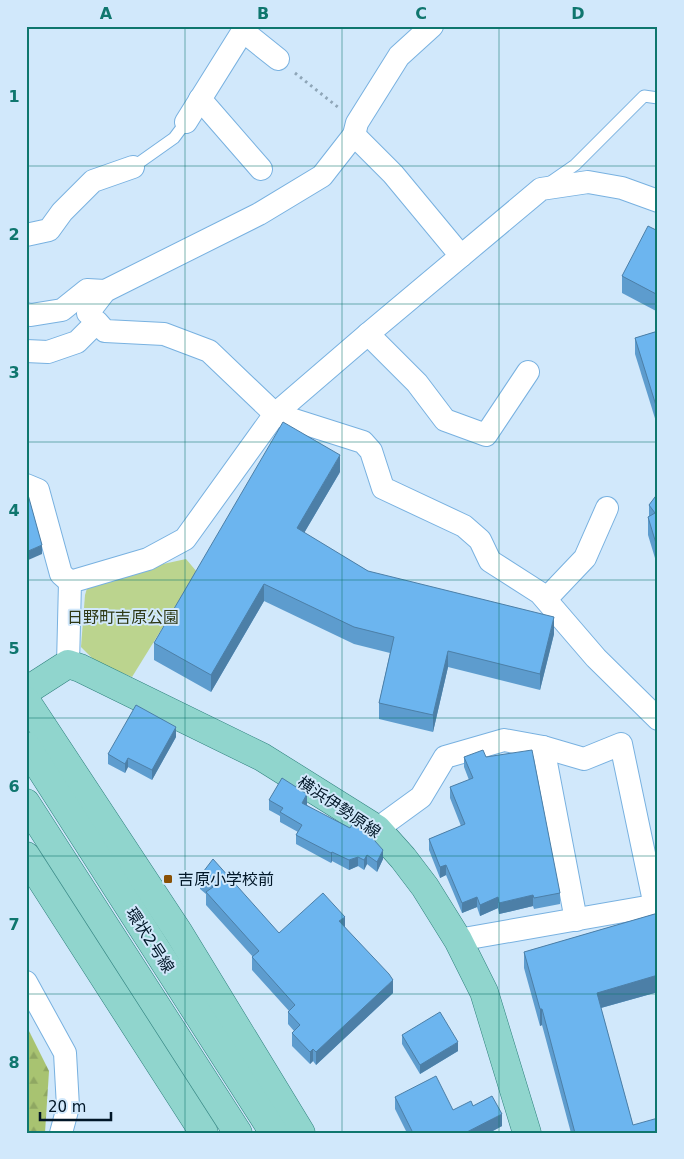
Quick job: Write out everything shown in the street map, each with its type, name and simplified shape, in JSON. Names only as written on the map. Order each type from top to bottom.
[{"type":"main road","points":[[26,691],[68,664]]},
{"type":"main road","name":"横浜伊勢原線","points":[[68,664],[80,668],[262,757],[377,829],[409,865],[458,940],[484,992],[527,1133]]},
{"type":"main road","points":[[26,701],[179,932],[301,1133]]},
{"type":"main road","name":"環状2号線","points":[[26,746],[274,1133]]},
{"type":"main road","name":"環状2号線","points":[[26,803],[238,1133]]},
{"type":"main road","points":[[26,856],[204,1133]]},
{"type":"street","points":[[26,314],[31,316],[62,310],[87,290],[105,291],[277,197],[322,176],[355,129],[399,56],[432,26]]},
{"type":"street","points":[[186,122],[244,29],[278,59]]},
{"type":"street","points":[[200,99],[261,169]]},
{"type":"street","points":[[355,129],[461,256]]},
{"type":"street","points":[[26,235],[49,230],[62,212],[93,181],[134,167]]},
{"type":"street","points":[[70,582],[148,559],[185,539],[275,414],[542,189],[588,182],[622,188],[658,201]]},
{"type":"street","points":[[26,351],[48,352],[77,342],[105,291]]},
{"type":"street","points":[[92,317],[105,331],[164,334],[209,351],[275,414],[363,442],[371,451],[383,488],[464,526],[480,540],[490,561],[546,599],[596,658],[658,719]]},
{"type":"street","points":[[368,334],[417,383],[445,420],[486,435],[528,372]]},
{"type":"street","points":[[26,485],[38,490],[60,574],[70,582]]},
{"type":"street","points":[[546,599],[585,558],[607,508]]},
{"type":"street","points":[[68,664],[70,582]]},
{"type":"street","points":[[377,829],[421,797],[445,756],[504,740],[543,747],[584,759],[621,744],[656,905],[458,940]]},
{"type":"street","points":[[543,747],[576,920]]},
{"type":"street","points":[[26,982],[65,1053],[68,1107],[61,1133]]},
{"type":"lane","points":[[542,189],[575,165],[644,96],[658,98]]},
{"type":"lane","points":[[134,167],[174,138],[186,122]]},
{"type":"path","points":[[278,59],[355,129]]},
{"type":"green space","name":"日野町吉原公園","points":[[186,559],[197,572],[132,677],[96,662],[81,647],[85,595],[88,585]]},
{"type":"green space","points":[[26,1025],[49,1071],[45,1133],[26,1133]]},
{"type":"building","points":[[648,226],[658,231],[658,295],[622,276]]},
{"type":"building","points":[[658,331],[658,412],[635,338]]},
{"type":"building","points":[[283,422],[340,455],[297,528],[368,571],[554,617],[540,674],[448,651],[433,715],[379,703],[394,637],[354,627],[264,584],[211,675],[154,643]]},
{"type":"building","points":[[26,491],[42,545],[26,552]]},
{"type":"building","points":[[658,493],[658,550],[648,517],[655,513],[649,505]]},
{"type":"building","points":[[136,705],[176,727],[152,770],[128,758],[125,764],[108,754]]},
{"type":"building","points":[[483,750],[486,757],[532,750],[560,893],[534,898],[533,895],[499,903],[498,897],[480,905],[477,897],[462,903],[446,865],[440,867],[429,839],[465,824],[450,787],[473,778],[464,757]]},
{"type":"building","points":[[282,778],[307,794],[302,803],[350,828],[353,823],[367,832],[383,850],[377,862],[367,855],[364,860],[358,857],[349,860],[296,835],[302,825],[280,812],[283,808],[269,800]]},
{"type":"building","points":[[213,859],[279,933],[323,893],[345,917],[339,921],[393,980],[316,1052],[313,1049],[310,1052],[292,1033],[300,1025],[288,1012],[295,1005],[252,957],[259,951],[206,892],[213,887],[200,876]]},
{"type":"building","points":[[658,913],[658,975],[597,993],[633,1125],[658,1118],[658,1133],[575,1133],[542,1009],[540,1009],[524,952]]},
{"type":"building","points":[[440,1012],[458,1042],[420,1065],[402,1035]]},
{"type":"building","points":[[436,1076],[453,1110],[471,1101],[473,1106],[492,1096],[502,1114],[465,1133],[413,1133],[395,1097]]},
{"type":"place","name":"吉原小学校前","points":[[168,879]]}]
